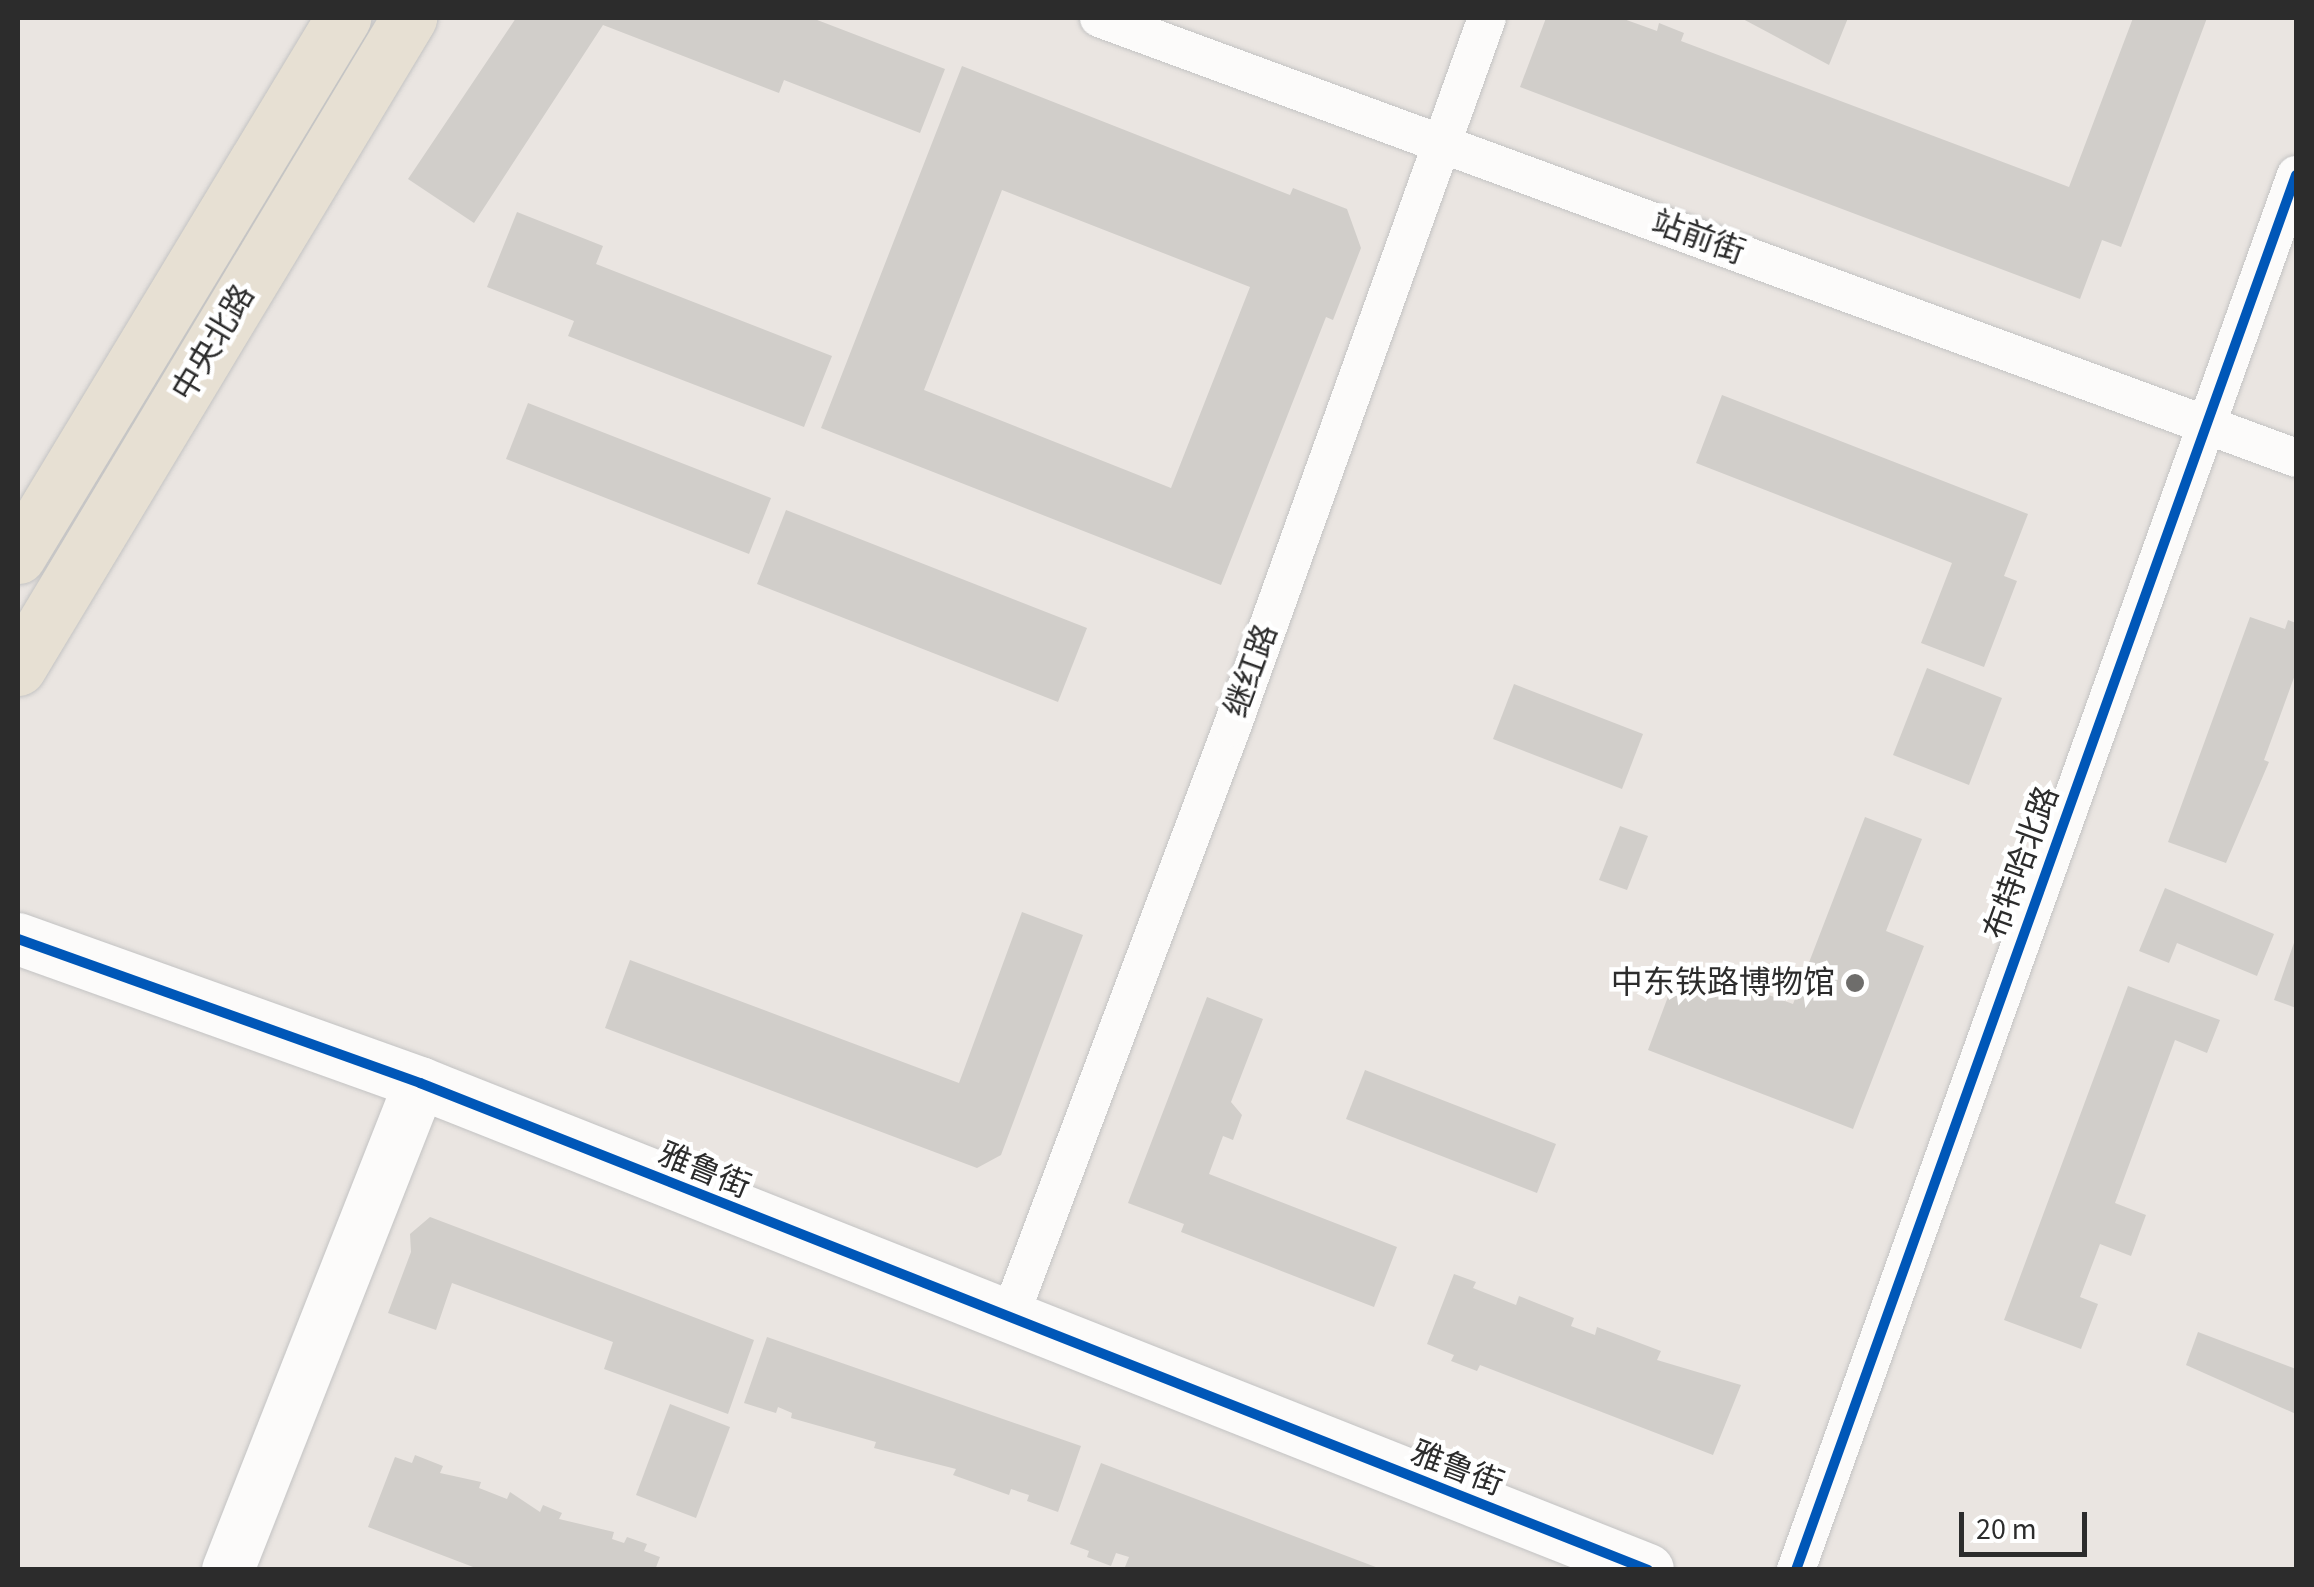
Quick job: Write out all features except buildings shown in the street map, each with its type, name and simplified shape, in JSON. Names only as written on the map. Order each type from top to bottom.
[{"type":"main road","name":"中央北路","points":[[18,556],[342,18]]},
{"type":"main road","name":"中央北路","points":[[18,668],[409,18]]},
{"type":"street","name":"站前街","points":[[1099,18],[2296,458]]},
{"type":"street","name":"继红路","points":[[1008,1321],[1487,18]]},
{"type":"street","name":"布特哈北路","points":[[1796,1570],[2296,174]]},
{"type":"street","name":"雅鲁街","points":[[18,939],[420,1083],[1008,1321],[1648,1570]]},
{"type":"street","points":[[228,1570],[420,1083]]},
{"type":"cycle path","points":[[1796,1570],[2296,175]]},
{"type":"cycle path","points":[[18,939],[420,1083],[1648,1570]]},
{"type":"place","name":"中东铁路博物馆","points":[[1855,983]]}]
